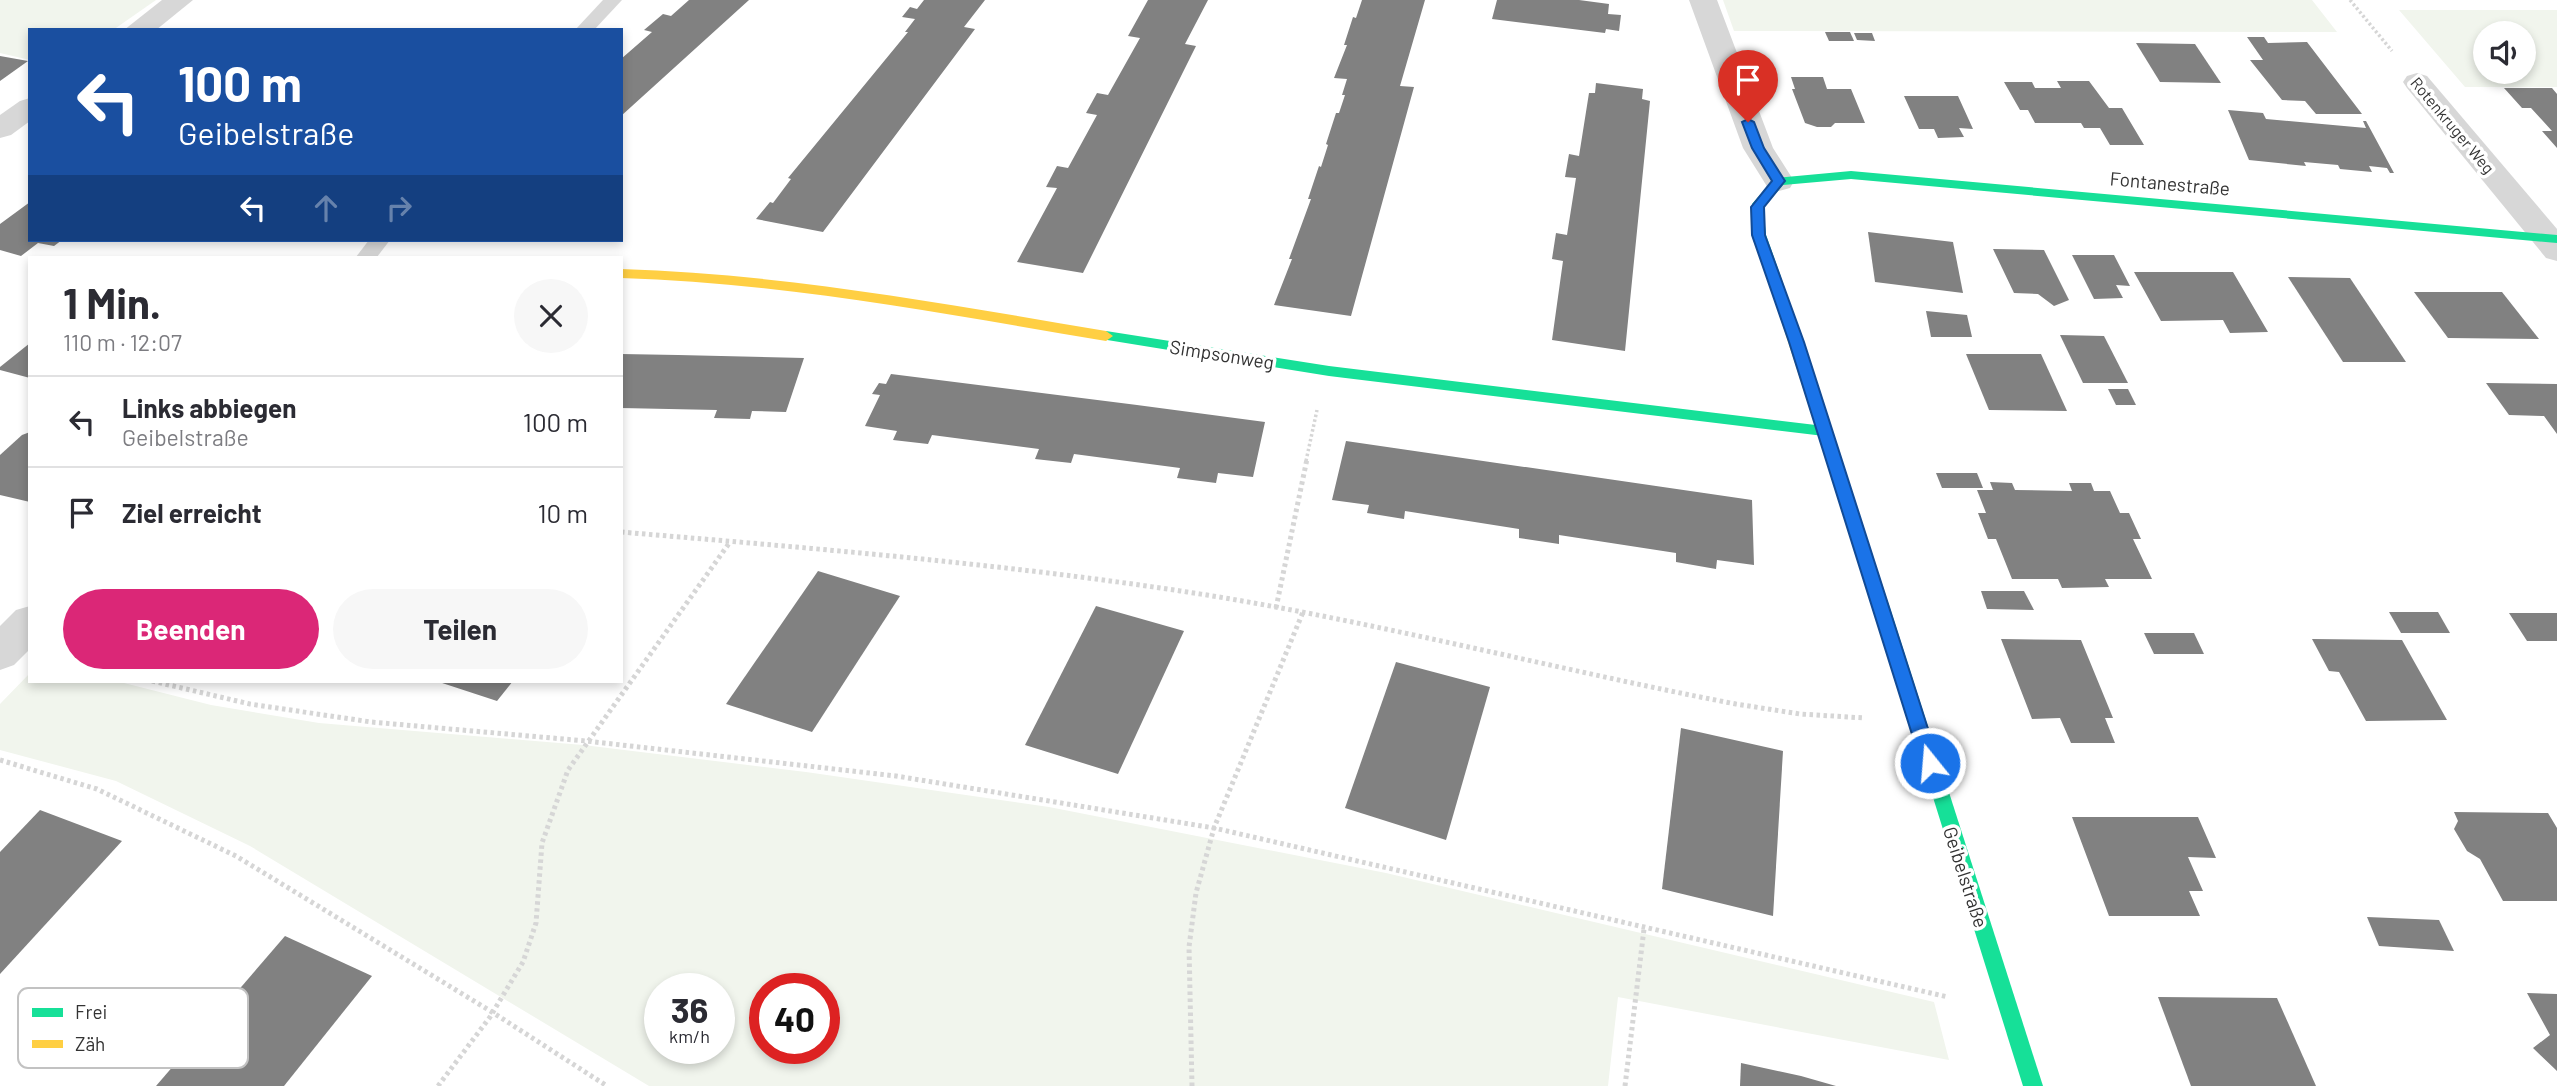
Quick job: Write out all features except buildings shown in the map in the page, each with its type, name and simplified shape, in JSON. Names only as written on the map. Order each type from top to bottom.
[{"type":"street","points":[[141,28],[179,0]]},
{"type":"street","points":[[1703,0],[1758,148],[1779,181]]},
{"type":"street","name":"Rotenkruger Weg","points":[[2417,82],[2554,242]]},
{"type":"street","points":[[0,129],[28,108]]},
{"type":"street","name":"Fontanestraße","points":[[1779,181],[1851,175],[2554,242]]},
{"type":"street","name":"Geibelstraße","points":[[1779,181],[1757,207],[1759,235],[1797,342],[2033,1086]]},
{"type":"street","name":"Simpsonweg","points":[[623,273],[653,272],[735,278],[1329,370],[1511,395],[1824,431]]},
{"type":"street","points":[[0,653],[28,624]]},
{"type":"lane","points":[[586,28],[613,0]]},
{"type":"lane","points":[[367,256],[378,242]]},
{"type":"path","name":"Rotenkruger Weg","points":[[2350,0],[2417,82]]},
{"type":"path","points":[[1276,608],[1317,409]]},
{"type":"path","points":[[623,532],[992,566],[1303,612],[1738,705],[1839,718],[1869,718]]},
{"type":"path","points":[[438,1086],[513,984],[532,941],[539,904],[538,865],[552,807],[568,770],[730,541]]},
{"type":"path","points":[[1192,1086],[1189,947],[1196,893],[1214,828],[1303,612]]},
{"type":"path","points":[[161,683],[250,704],[372,722],[586,741],[896,775],[1214,828],[1948,998]]},
{"type":"path","points":[[0,760],[97,789],[236,856],[492,1012],[607,1086]]},
{"type":"path","points":[[1625,1086],[1644,929]]},
{"type":"shaded area","points":[[0,0],[156,0],[116,28],[28,28],[28,60],[0,53]]},
{"type":"shaded area","points":[[1723,0],[2312,0],[2337,32],[1734,31]]},
{"type":"shaded area","points":[[2399,10],[2557,10],[2557,87],[2465,87]]},
{"type":"shaded area","points":[[28,675],[28,683],[124,683],[211,705],[319,723],[583,745],[806,772],[1049,807],[1386,873],[1934,1002],[1949,1060],[1618,997],[1608,1086],[649,1086],[250,846],[116,781],[0,750],[0,704]]},
{"type":"traffic: fast","points":[[1774,277],[1759,235],[1757,207],[1779,181],[1851,175],[2557,239]]},
{"type":"traffic: fast","points":[[1106,336],[1329,371],[1824,431]]},
{"type":"traffic: fast","points":[[1881,605],[2033,1086]]},
{"type":"traffic: slow","points":[[623,273],[682,275],[804,287],[1106,336]]},
{"type":"traffic: slow","points":[[1774,277],[1881,605]]},
{"type":"route","points":[[1748,122],[1758,148],[1779,181],[1757,207],[1759,235],[1797,342],[1930,763]]}]
